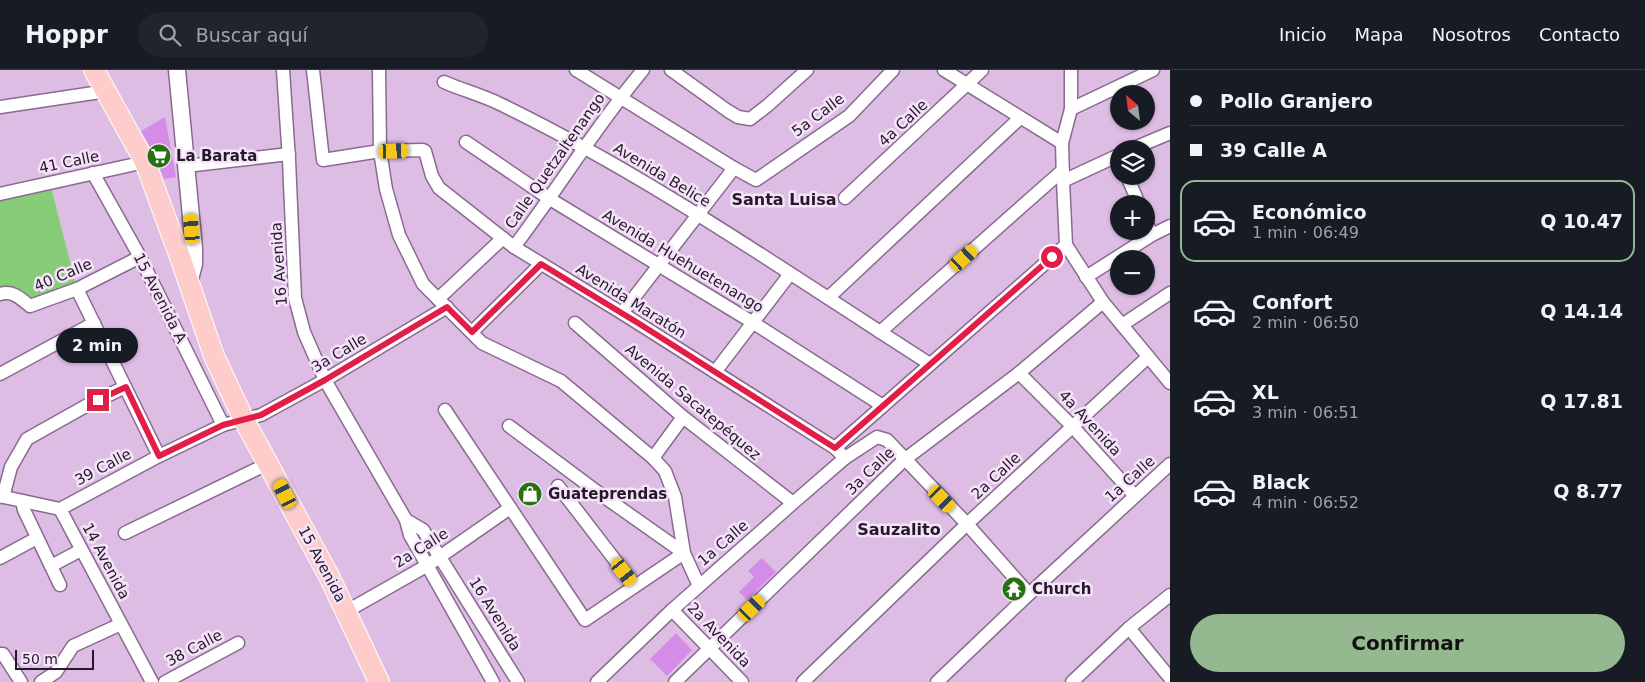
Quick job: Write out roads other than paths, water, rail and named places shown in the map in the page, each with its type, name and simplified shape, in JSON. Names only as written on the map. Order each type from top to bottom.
[{"type":"main road","name":"15 Avenida","points":[[94,70],[107,90],[145,162],[214,356],[244,420],[269,462],[346,611],[379,682]]},
{"type":"street","points":[[177,70],[194,264],[189,283]]},
{"type":"street","name":"16 Avenida","points":[[283,70],[295,298],[304,332],[325,380],[406,520],[410,535],[493,682]]},
{"type":"street","points":[[313,70],[323,160],[380,151]]},
{"type":"street","points":[[379,70],[380,151],[386,190],[399,235],[423,284],[482,343],[561,381],[653,458],[665,471],[675,497],[684,553],[699,586]]},
{"type":"street","points":[[576,70],[734,168],[622,313]]},
{"type":"street","name":"Calle Quetzaltenango","points":[[514,247],[550,199],[620,98],[643,70]]},
{"type":"street","points":[[671,70],[728,111],[738,117],[750,119],[807,70]]},
{"type":"street","name":"5a Calle","points":[[734,168],[756,180],[848,116],[893,70]]},
{"type":"street","points":[[944,70],[1062,143]]},
{"type":"street","name":"4a Calle","points":[[845,198],[982,70]]},
{"type":"street","points":[[1072,70],[1071,109],[1062,143],[1066,245],[1103,302],[1170,383]]},
{"type":"street","points":[[1071,109],[1153,70]]},
{"type":"street","name":"Avenida Belice","points":[[444,82],[499,103],[584,148],[697,215],[930,364]]},
{"type":"street","points":[[0,108],[107,90]]},
{"type":"street","points":[[828,298],[1020,118]]},
{"type":"street","points":[[1153,140],[1170,133]]},
{"type":"street","name":"Avenida Huehuetenango","points":[[466,142],[550,199],[752,322],[883,406]]},
{"type":"street","name":"Avenida Maratón","points":[[380,151],[425,151],[432,176],[439,188],[514,247],[835,448],[845,458]]},
{"type":"street","points":[[187,168],[289,157]]},
{"type":"street","points":[[880,332],[1063,176],[1110,158]]},
{"type":"street","name":"41 Calle","points":[[0,194],[145,162]]},
{"type":"street","name":"15 Avenida A","points":[[93,173],[140,257],[223,425]]},
{"type":"street","points":[[1155,234],[1170,226]]},
{"type":"street","name":"Calle Quetzaltenango","points":[[443,303],[503,238]]},
{"type":"street","points":[[1086,277],[1144,240]]},
{"type":"street","points":[[835,448],[1066,245]]},
{"type":"street","name":"40 Calle","points":[[0,294],[7,292],[18,296],[30,306],[77,289],[140,257]]},
{"type":"street","points":[[472,332],[541,264]]},
{"type":"street","points":[[715,372],[790,274]]},
{"type":"street","points":[[77,289],[159,456]]},
{"type":"street","points":[[1122,325],[1170,293]]},
{"type":"street","name":"3a Calle","points":[[676,682],[904,460],[1019,373],[1103,302]]},
{"type":"street","name":"3a Calle","points":[[244,420],[261,415],[325,380],[443,303]]},
{"type":"street","points":[[0,374],[94,322]]},
{"type":"street","name":"Avenida Sacatepéquez","points":[[575,323],[683,417],[792,503]]},
{"type":"street","name":"2a Calle","points":[[803,682],[967,524],[1148,358]]},
{"type":"street","name":"4a Avenida","points":[[1019,373],[1073,427],[1135,496]]},
{"type":"street","points":[[60,509],[1,496],[11,467],[27,439],[84,406],[126,387]]},
{"type":"street","points":[[445,410],[585,620],[684,553]]},
{"type":"street","points":[[653,458],[683,417]]},
{"type":"street","name":"39 Calle","points":[[60,509],[159,456],[223,425],[244,420]]},
{"type":"street","points":[[509,426],[596,491],[684,553]]},
{"type":"street","name":"1a Calle","points":[[597,682],[672,610],[845,458],[877,437],[887,440],[904,460]]},
{"type":"street","points":[[904,460],[967,524],[1029,594]]},
{"type":"street","points":[[125,533],[269,462]]},
{"type":"street","name":"1a Calle","points":[[937,682],[1170,464]]},
{"type":"street","points":[[558,486],[635,586]]},
{"type":"street","points":[[22,501],[24,510],[60,585]]},
{"type":"street","name":"2a Calle","points":[[346,611],[428,565],[510,508]]},
{"type":"street","name":"14 Avenida","points":[[60,509],[152,682]]},
{"type":"street","name":"16 Avenida","points":[[406,520],[423,530],[518,682]]},
{"type":"street","points":[[0,558],[38,538]]},
{"type":"street","points":[[51,566],[81,550]]},
{"type":"street","points":[[1072,682],[1129,628],[1170,596]]},
{"type":"street","name":"2a Avenida","points":[[672,610],[742,682]]},
{"type":"street","points":[[41,682],[56,672],[73,646],[121,624]]},
{"type":"street","points":[[1129,628],[1170,678]]},
{"type":"street","name":"38 Calle","points":[[165,682],[238,643]]},
{"type":"street","points":[[0,654],[3,654],[21,682]]},
{"type":"place","name":"La Barata","points":[[159,156]]},
{"type":"place","name":"Guateprendas","points":[[530,494]]},
{"type":"place","name":"Church","points":[[1014,589]]},
{"type":"district","name":"Santa Luisa","points":[[784,199]]},
{"type":"district","name":"Sauzalito","points":[[899,529]]}]
